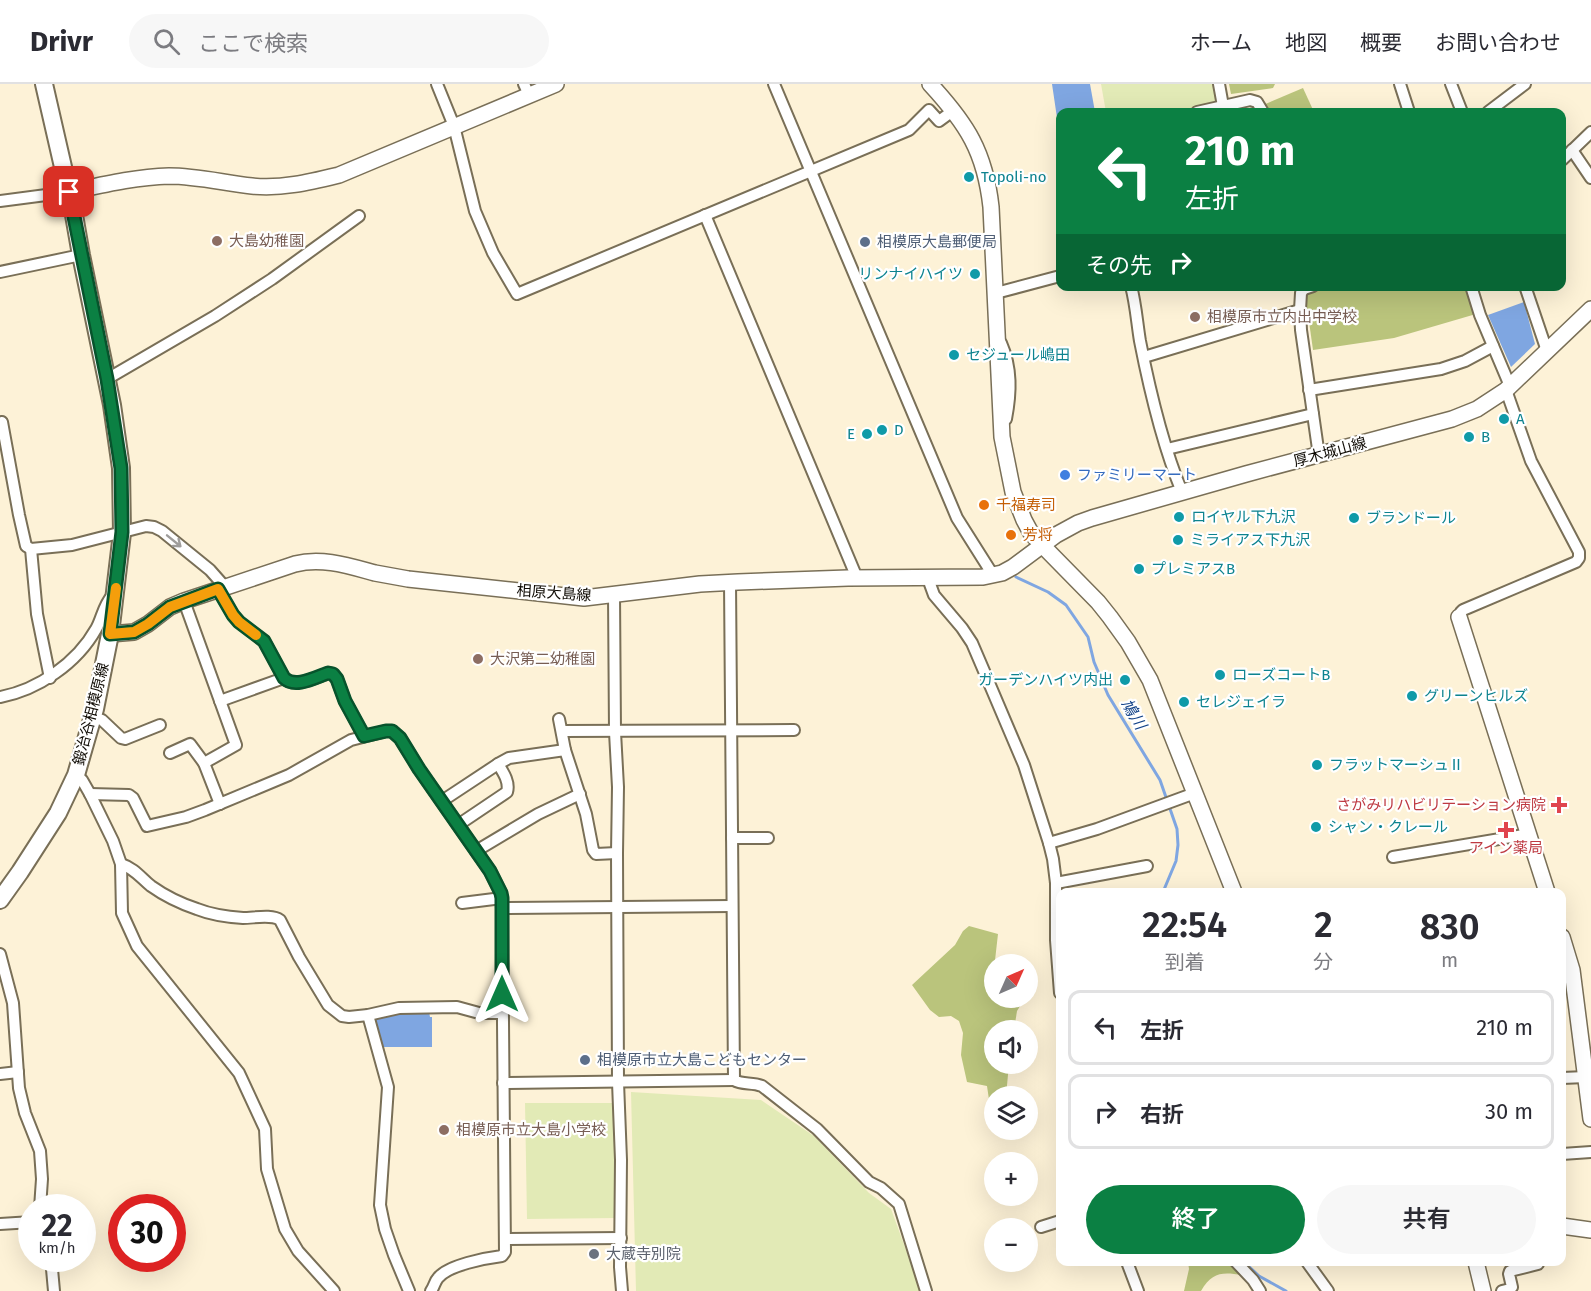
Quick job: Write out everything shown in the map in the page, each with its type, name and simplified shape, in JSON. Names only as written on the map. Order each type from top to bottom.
[{"type":"main road","name":"鍛冶谷相模原線","points":[[0,900],[49,828],[67,797],[76,775],[93,717],[110,634],[122,532],[121,468],[107,379],[69,192],[44,84]]},
{"type":"street","points":[[437,84],[454,126],[475,211],[494,253],[517,294],[911,129],[928,110],[939,121],[954,110]]},
{"type":"street","points":[[0,201],[69,192],[121,181],[170,176],[271,187],[307,183],[339,175],[454,126],[527,90],[556,84]]},
{"type":"street","points":[[774,84],[957,518],[993,575]]},
{"type":"street","points":[[930,84],[954,110],[972,138],[986,176],[991,207],[1002,437],[1015,498],[1031,533],[1098,602],[1140,661],[1156,693],[1232,888]]},
{"type":"street","points":[[1219,84],[1223,106]]},
{"type":"street","points":[[1400,84],[1408,108]]},
{"type":"street","points":[[1451,84],[1460,108]]},
{"type":"street","points":[[1492,108],[1513,88],[1525,84]]},
{"type":"street","points":[[1214,108],[1253,100],[1260,108]]},
{"type":"street","points":[[1566,156],[1591,132]]},
{"type":"street","points":[[1572,150],[1590,173]]},
{"type":"street","points":[[705,215],[857,578]]},
{"type":"street","points":[[107,379],[215,316],[272,279],[359,216]]},
{"type":"street","points":[[0,272],[81,255]]},
{"type":"street","points":[[996,293],[1056,277]]},
{"type":"street","points":[[1133,291],[1150,391],[1182,492]]},
{"type":"street","points":[[1302,291],[1300,310],[1319,456]]},
{"type":"street","points":[[1473,291],[1508,388],[1531,461],[1580,555],[1576,562],[1463,610],[1459,618],[1546,888]]},
{"type":"street","points":[[1527,291],[1547,351]]},
{"type":"street","name":"厚木城山線","points":[[1041,545],[1078,523],[1182,492],[1462,416],[1486,404],[1508,388],[1591,309]]},
{"type":"street","points":[[1144,357],[1300,310]]},
{"type":"street","points":[[1309,390],[1442,369],[1465,361],[1493,346]]},
{"type":"street","points":[[1167,449],[1313,414]]},
{"type":"street","points":[[2,422],[26,546],[31,549],[72,545],[146,526],[162,531],[210,570],[233,615],[264,641],[289,683],[328,673],[333,674],[364,736]]},
{"type":"street","name":"相原大島線","points":[[110,634],[134,632],[170,607],[184,601],[295,564],[313,561],[326,561],[408,579],[584,598],[730,582],[792,579],[972,578],[993,575],[1013,567],[1041,545]]},
{"type":"street","points":[[31,549],[37,614],[50,678]]},
{"type":"street","points":[[930,579],[934,595],[972,643],[1024,765],[1053,859],[1056,883],[1056,940]]},
{"type":"street","points":[[730,582],[734,1080]]},
{"type":"street","points":[[0,696],[50,678],[66,666],[96,629],[108,601],[115,594]]},
{"type":"street","points":[[614,594],[622,1291]]},
{"type":"street","points":[[184,601],[236,745],[204,763]]},
{"type":"street","points":[[220,700],[284,678]]},
{"type":"street","points":[[93,717],[102,720],[121,738],[126,739],[160,725]]},
{"type":"street","points":[[560,719],[565,750],[586,814],[593,850],[596,854],[617,853]]},
{"type":"street","points":[[562,731],[794,730]]},
{"type":"street","points":[[90,794],[129,795],[133,798],[147,826],[186,817],[289,776],[351,740],[392,731],[442,801],[490,871],[501,893],[505,1252],[502,1256],[486,1258],[450,1270],[437,1278],[431,1291]]},
{"type":"street","points":[[170,753],[190,744],[204,763],[220,804]]},
{"type":"street","points":[[442,801],[498,764],[517,756],[565,750]]},
{"type":"street","points":[[458,825],[507,792],[509,787],[498,764]]},
{"type":"street","points":[[76,775],[82,780],[90,794],[113,841],[121,864],[122,913],[137,946],[239,1073],[265,1129],[267,1169],[285,1229],[298,1251],[334,1291]]},
{"type":"street","points":[[1049,843],[1097,829],[1195,793]]},
{"type":"street","points":[[476,851],[538,814],[580,794]]},
{"type":"street","points":[[1393,857],[1529,834]]},
{"type":"street","points":[[732,838],[768,838]]},
{"type":"street","points":[[121,864],[129,867],[152,886],[179,902],[199,910],[244,918],[275,916],[284,926],[299,957],[328,1005],[342,1016],[368,1015],[399,1008],[457,1007],[479,1013],[502,1013]]},
{"type":"street","points":[[1056,883],[1147,866]]},
{"type":"street","points":[[462,903],[617,908],[732,906]]},
{"type":"street","points":[[1566,950],[1572,970],[1591,1119]]},
{"type":"street","points":[[0,954],[13,1004],[21,1098],[40,1150],[41,1194]]},
{"type":"street","points":[[368,1015],[388,1087],[380,1205],[385,1229],[409,1291]]},
{"type":"street","points":[[0,1074],[18,1072]]},
{"type":"street","points":[[1566,1078],[1586,1077]]},
{"type":"street","points":[[503,1083],[734,1080],[739,1083],[754,1083],[762,1086],[817,1130],[869,1182],[896,1199],[926,1291]]},
{"type":"street","points":[[1566,1154],[1591,1152]]},
{"type":"street","points":[[1041,1227],[1056,1222]]},
{"type":"street","points":[[0,1224],[18,1223]]},
{"type":"street","points":[[1566,1227],[1591,1230]]},
{"type":"street","points":[[505,1239],[621,1238]]},
{"type":"street","points":[[1129,1266],[1138,1291]]},
{"type":"street","points":[[1240,1266],[1260,1291]]},
{"type":"street","points":[[1310,1266],[1328,1291]]},
{"type":"street","points":[[1477,1266],[1483,1291]]},
{"type":"street","points":[[1502,1291],[1512,1287],[1510,1271],[1530,1266]]},
{"type":"street","points":[[52,1272],[54,1291]]},
{"type":"green space","points":[[1101,84],[1216,84],[1220,105],[1206,108],[1105,108]]},
{"type":"green space","points":[[1229,84],[1275,84],[1273,88],[1231,94]]},
{"type":"green space","points":[[1303,88],[1312,108],[1264,108],[1263,105]]},
{"type":"green space","points":[[1311,291],[1467,291],[1476,314],[1394,338],[1313,350],[1305,293]]},
{"type":"green space","points":[[969,926],[998,934],[996,954],[984,954],[984,1008],[1019,1008],[1016,1020],[984,1020],[984,1074],[1008,1074],[1007,1086],[987,1086],[967,1082],[961,1055],[963,1033],[959,1021],[951,1016],[939,1017],[930,1010],[912,985],[955,945],[963,931]]},
{"type":"green space","points":[[631,1092],[761,1100],[814,1136],[869,1193],[891,1209],[921,1291],[636,1291]]},
{"type":"green space","points":[[525,1103],[615,1103],[617,1218],[527,1219]]},
{"type":"green space","points":[[1189,1266],[1241,1266],[1242,1275],[1218,1275],[1209,1280],[1201,1291],[1184,1291]]},
{"type":"water","points":[[1052,84],[1090,84],[1094,108],[1056,108],[1056,111]]},
{"type":"water","points":[[1524,302],[1535,344],[1511,367],[1488,315]]},
{"type":"water","points":[[398,1012],[429,1012],[432,1017],[432,1047],[381,1047],[374,1021]]},
{"type":"waterway","name":"鳩川","points":[[1016,577],[1048,592],[1066,605],[1088,637],[1094,662],[1108,695],[1160,780],[1177,829],[1178,845],[1176,861],[1165,888]]},
{"type":"waterway","name":"鳩川","points":[[1248,1266],[1259,1276],[1286,1291]]},
{"type":"slow traffic","points":[[116,588],[110,634],[134,632],[170,607],[218,589],[233,615],[256,635]]},
{"type":"place","name":"Topoli-no","points":[[969,177]]},
{"type":"place","name":"大島幼稚園","points":[[217,241]]},
{"type":"place","name":"相模原大島郵便局","points":[[865,242]]},
{"type":"place","name":"リンナイハイツ","points":[[975,274]]},
{"type":"place","name":"相模原市立内出中学校","points":[[1195,317]]},
{"type":"place","name":"セジュール嶋田","points":[[954,355]]},
{"type":"place","name":"A","points":[[1504,419]]},
{"type":"place","name":"D","points":[[882,430]]},
{"type":"place","name":"E","points":[[867,434]]},
{"type":"place","name":"B","points":[[1469,437]]},
{"type":"place","name":"ファミリーマート","points":[[1065,475]]},
{"type":"place","name":"千福寿司","points":[[984,505]]},
{"type":"place","name":"ロイヤル下九沢","points":[[1179,517]]},
{"type":"place","name":"ブランドール","points":[[1354,518]]},
{"type":"place","name":"芳将","points":[[1011,535]]},
{"type":"place","name":"ミライアス下九沢","points":[[1178,540]]},
{"type":"place","name":"プレミアスB","points":[[1139,569]]},
{"type":"place","name":"大沢第二幼稚園","points":[[478,659]]},
{"type":"place","name":"ローズコートB","points":[[1220,675]]},
{"type":"place","name":"ガーデンハイツ内出","points":[[1125,680]]},
{"type":"place","name":"グリーンヒルズ","points":[[1412,696]]},
{"type":"place","name":"セレジェイラ","points":[[1184,702]]},
{"type":"place","name":"フラットマーシュⅡ","points":[[1317,765]]},
{"type":"place","name":"さがみリハビリテーション病院","points":[[1559,805]]},
{"type":"place","name":"シャン・クレール","points":[[1316,827]]},
{"type":"place","name":"アイン薬局","points":[[1506,830]]},
{"type":"place","name":"相模原市立大島こどもセンター","points":[[585,1060]]},
{"type":"place","name":"相模原市立大島小学校","points":[[444,1130]]},
{"type":"place","name":"大蔵寺別院","points":[[594,1254]]},
{"type":"route","points":[[69,192],[107,379],[121,468],[122,532],[110,634],[134,632],[170,607],[218,589],[239,622],[264,641],[289,683],[328,673],[333,674],[364,736],[392,731],[400,738],[490,871],[502,898],[502,994]]}]
